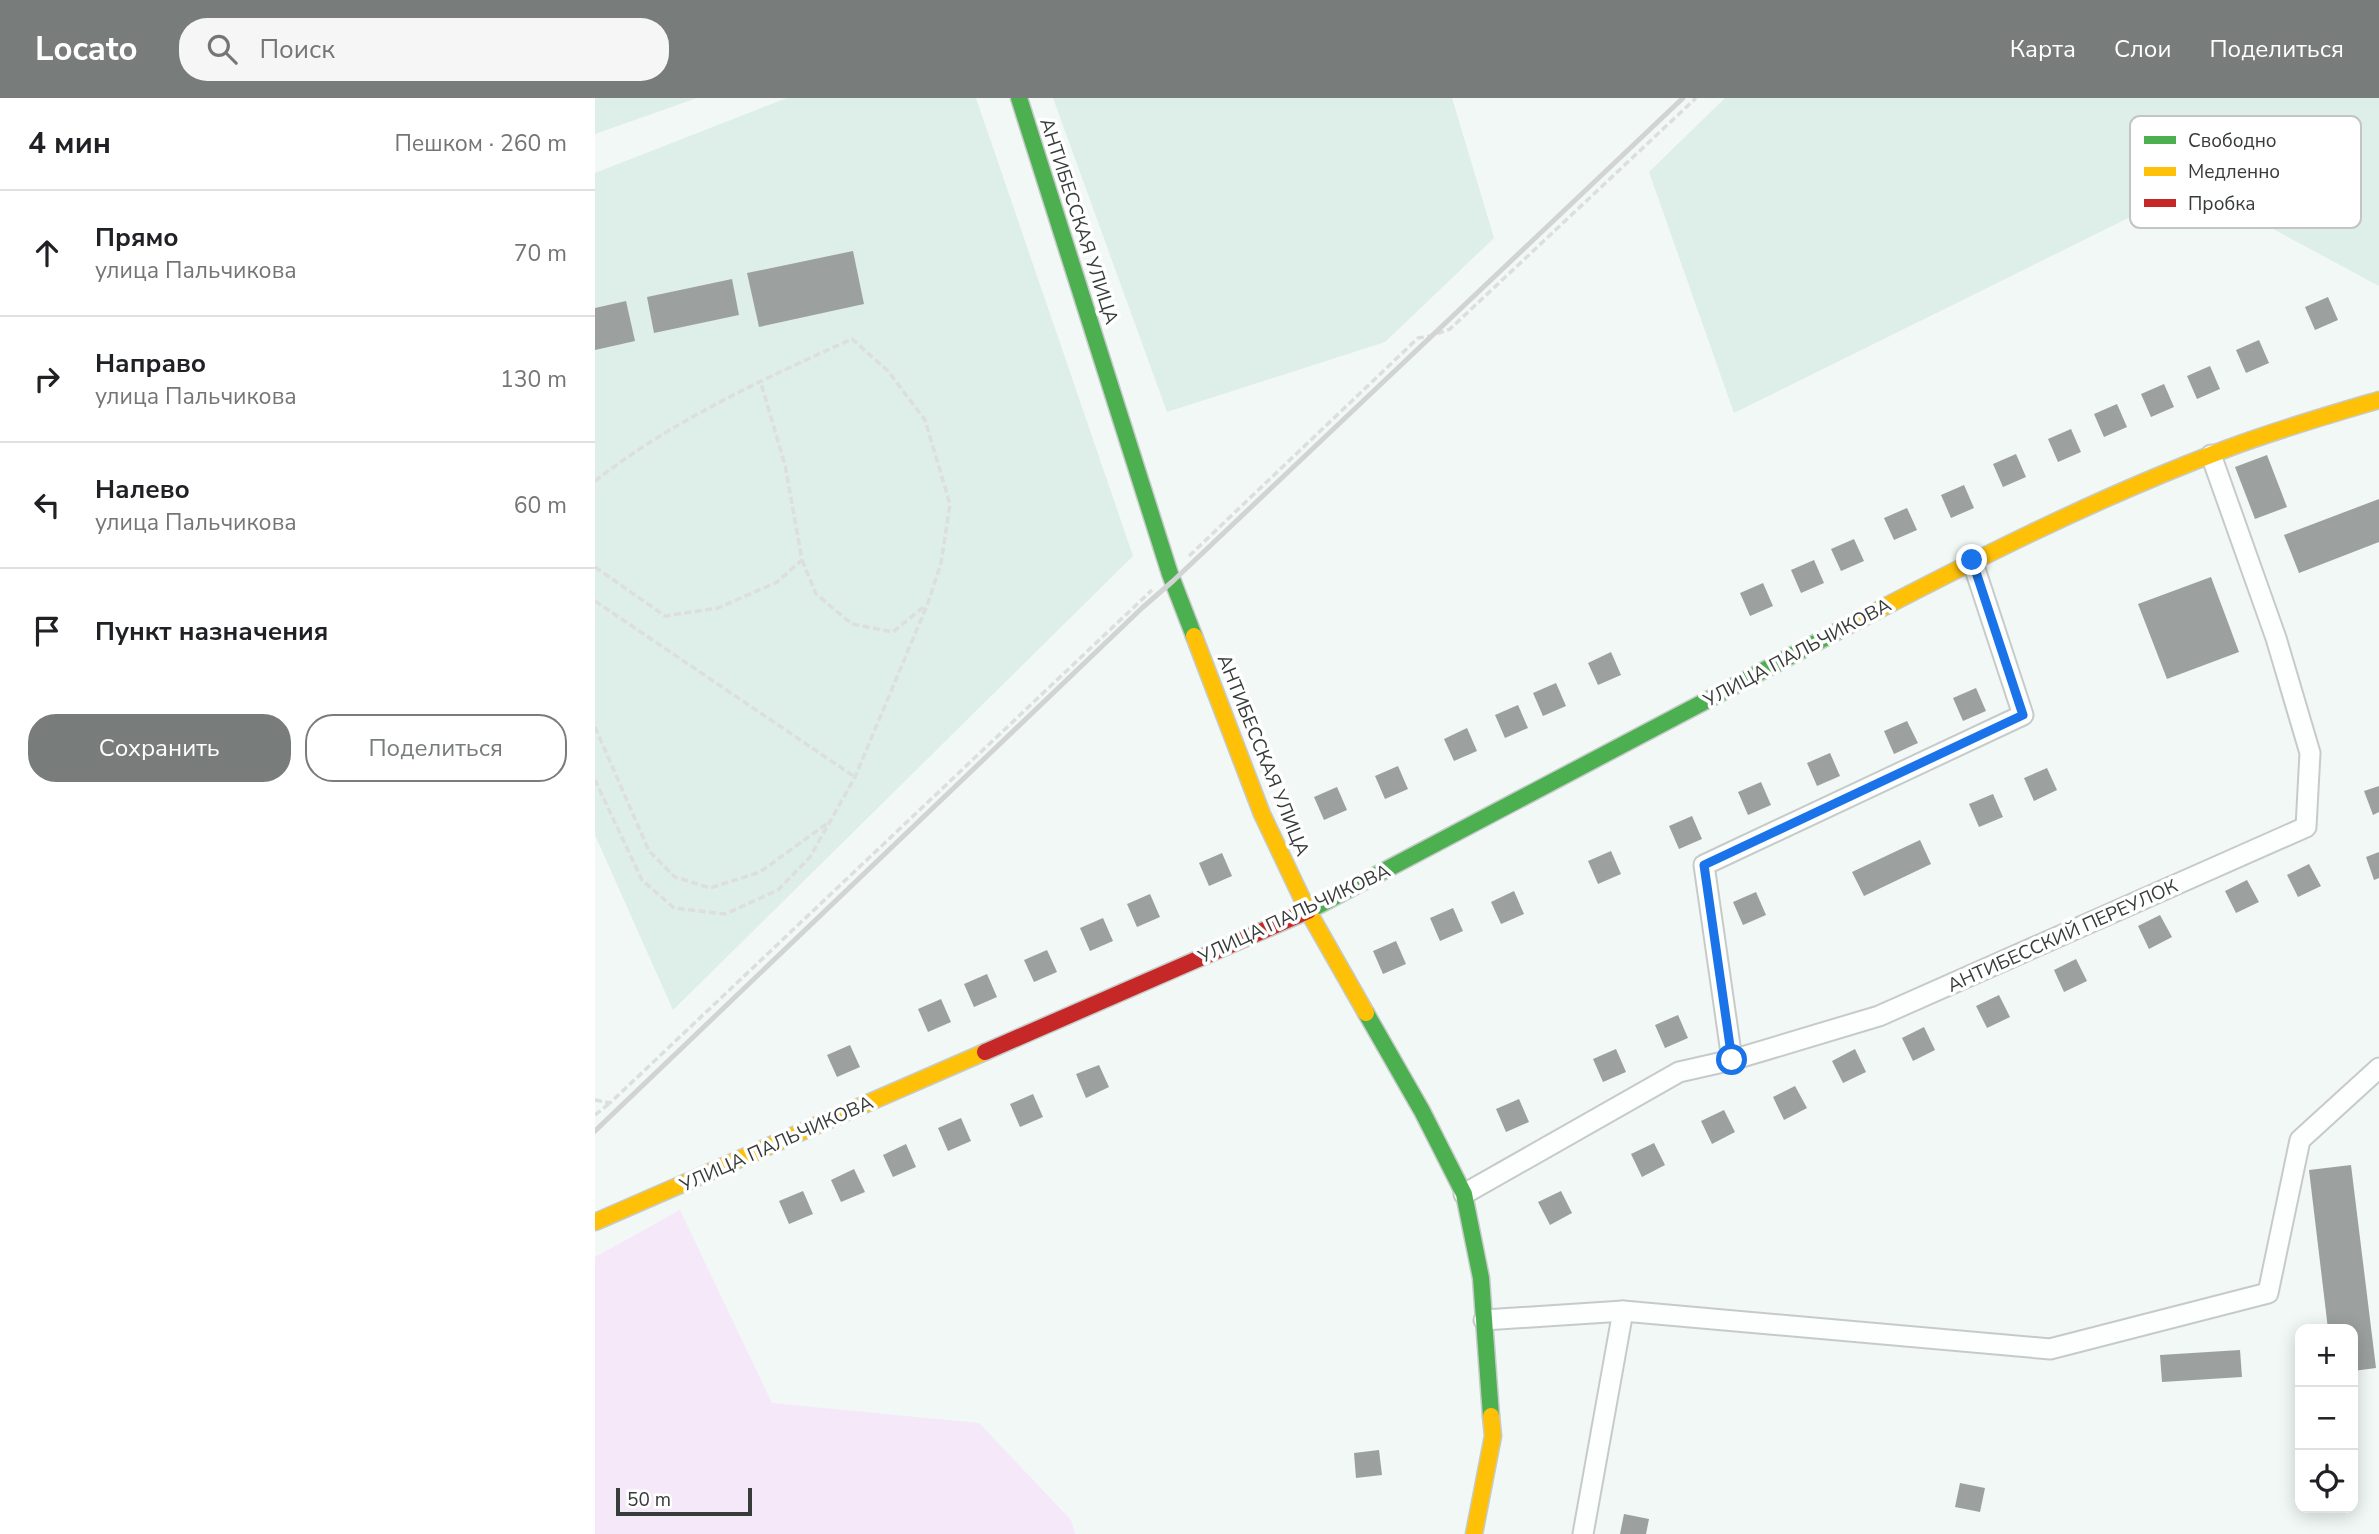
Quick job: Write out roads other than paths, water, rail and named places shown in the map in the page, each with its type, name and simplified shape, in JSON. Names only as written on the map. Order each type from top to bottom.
[{"type":"main road","name":"АНТИБЕССКАЯ УЛИЦА","points":[[1019,98],[1170,574],[1262,814],[1308,911],[1423,1111],[1464,1194],[1481,1278],[1493,1436],[1474,1534]]},
{"type":"main road","name":"УЛИЦА ПАЛЬЧИКОВА","points":[[595,1222],[1308,911],[1972,560],[2097,502],[2324,414],[2379,400]]},
{"type":"street","name":"АНТИБЕССКИЙ ПЕРЕУЛОК","points":[[1464,1194],[1679,1072],[1732,1060],[1879,1016],[2306,827],[2310,753],[2276,638],[2211,456]]},
{"type":"street","points":[[1732,1060],[1704,865],[2023,715],[1972,560]]},
{"type":"street","points":[[1484,1320],[1623,1311],[2050,1349],[2267,1293],[2300,1140],[2379,1068]]},
{"type":"street","points":[[1583,1534],[1623,1311]]},
{"type":"railway","points":[[595,1131],[1142,608],[1683,98]]}]
